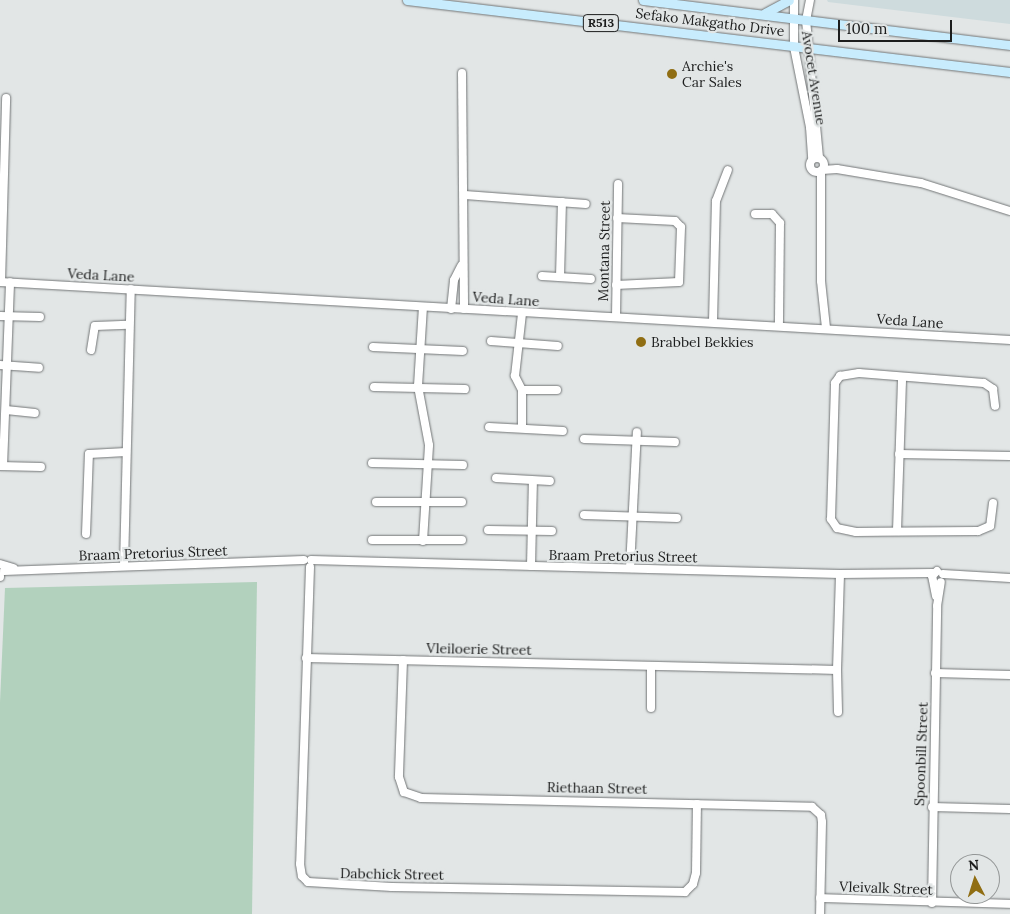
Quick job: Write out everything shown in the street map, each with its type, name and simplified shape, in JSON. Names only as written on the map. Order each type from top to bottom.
[{"type":"main road","name":"Sefako Makgatho Drive","points":[[407,0],[1010,72]]},
{"type":"main road","name":"Sefako Makgatho Drive","points":[[643,0],[1010,45]]},
{"type":"main road","points":[[750,13],[770,12],[789,0]]},
{"type":"street","name":"Avocet Avenue","points":[[794,0],[792,18],[794,46],[819,167]]},
{"type":"street","name":"Avocet Avenue","points":[[810,0],[806,20],[818,121],[819,167]]},
{"type":"street","points":[[462,73],[465,195],[461,266],[464,309]]},
{"type":"street","points":[[0,282],[6,98]]},
{"type":"street","points":[[826,328],[822,281],[824,195],[819,167],[920,183],[1010,211]]},
{"type":"street","points":[[712,322],[716,201],[728,170]]},
{"type":"street","name":"Montana Street","points":[[616,317],[618,184]]},
{"type":"street","points":[[465,195],[586,204]]},
{"type":"street","points":[[560,277],[562,202]]},
{"type":"street","points":[[755,214],[772,214],[780,224],[778,325]]},
{"type":"street","points":[[616,285],[680,282],[681,228],[675,221],[617,218]]},
{"type":"street","points":[[451,309],[454,280],[461,266]]},
{"type":"street","points":[[542,276],[591,278]]},
{"type":"street","name":"Veda Lane","points":[[0,282],[423,306],[522,314],[778,325],[1010,340]]},
{"type":"street","points":[[10,282],[9,366],[2,466],[41,467]]},
{"type":"street","points":[[124,566],[128,325],[131,289]]},
{"type":"street","points":[[423,306],[418,386],[429,438],[423,541]]},
{"type":"street","points":[[522,314],[515,376],[522,390],[522,428]]},
{"type":"street","points":[[0,316],[40,317]]},
{"type":"street","points":[[91,350],[95,326],[128,325]]},
{"type":"street","points":[[491,341],[558,346]]},
{"type":"street","points":[[373,347],[462,351]]},
{"type":"street","points":[[0,365],[39,368]]},
{"type":"street","points":[[993,503],[992,522],[984,530],[842,530],[833,525],[831,516],[838,378],[859,373],[989,384],[994,389],[994,406]]},
{"type":"street","points":[[897,530],[902,378]]},
{"type":"street","points":[[374,386],[464,389]]},
{"type":"street","points":[[522,390],[557,390]]},
{"type":"street","points":[[6,410],[35,413]]},
{"type":"street","points":[[489,427],[563,431]]},
{"type":"street","points":[[630,568],[637,432]]},
{"type":"street","points":[[584,440],[675,442]]},
{"type":"street","points":[[86,534],[89,454],[95,451],[126,452]]},
{"type":"street","points":[[899,454],[1010,456]]},
{"type":"street","points":[[372,463],[463,465]]},
{"type":"street","points":[[496,478],[550,481]]},
{"type":"street","points":[[531,566],[533,480]]},
{"type":"street","points":[[376,502],[462,502]]},
{"type":"street","points":[[584,515],[676,518]]},
{"type":"street","points":[[488,530],[552,531]]},
{"type":"street","points":[[372,540],[462,540]]},
{"type":"street","name":"Braam Pretorius Street","points":[[1,572],[20,569],[287,562],[307,564],[328,561],[918,575],[938,578]]},
{"type":"street","name":"Dabchick Street","points":[[307,564],[300,864],[302,876],[308,882],[382,887],[685,892],[695,880],[697,804]]},
{"type":"street","points":[[838,712],[837,670],[840,574]]},
{"type":"street","points":[[938,578],[955,576],[1010,578]]},
{"type":"street","name":"Spoonbill Street","points":[[932,903],[932,807],[938,578]]},
{"type":"street","name":"Vleiloerie Street","points":[[306,658],[837,670]]},
{"type":"street","name":"Riethaan Street","points":[[403,660],[399,777],[402,788],[410,796],[800,805],[817,810],[822,822],[820,914]]},
{"type":"street","points":[[651,708],[652,666]]},
{"type":"street","points":[[935,673],[1010,675]]},
{"type":"street","points":[[932,807],[1010,809]]},
{"type":"street","name":"Vleivalk Street","points":[[820,898],[1010,904]]},
{"type":"shaded area","points":[[827,0],[1010,0],[1010,24],[828,2]]},
{"type":"green space","points":[[257,582],[252,914],[0,914],[0,702],[5,588]]},
{"type":"place","name":"Archie's Car Sales","points":[[672,74]]},
{"type":"place","name":"Brabbel Bekkies","points":[[641,342]]}]
